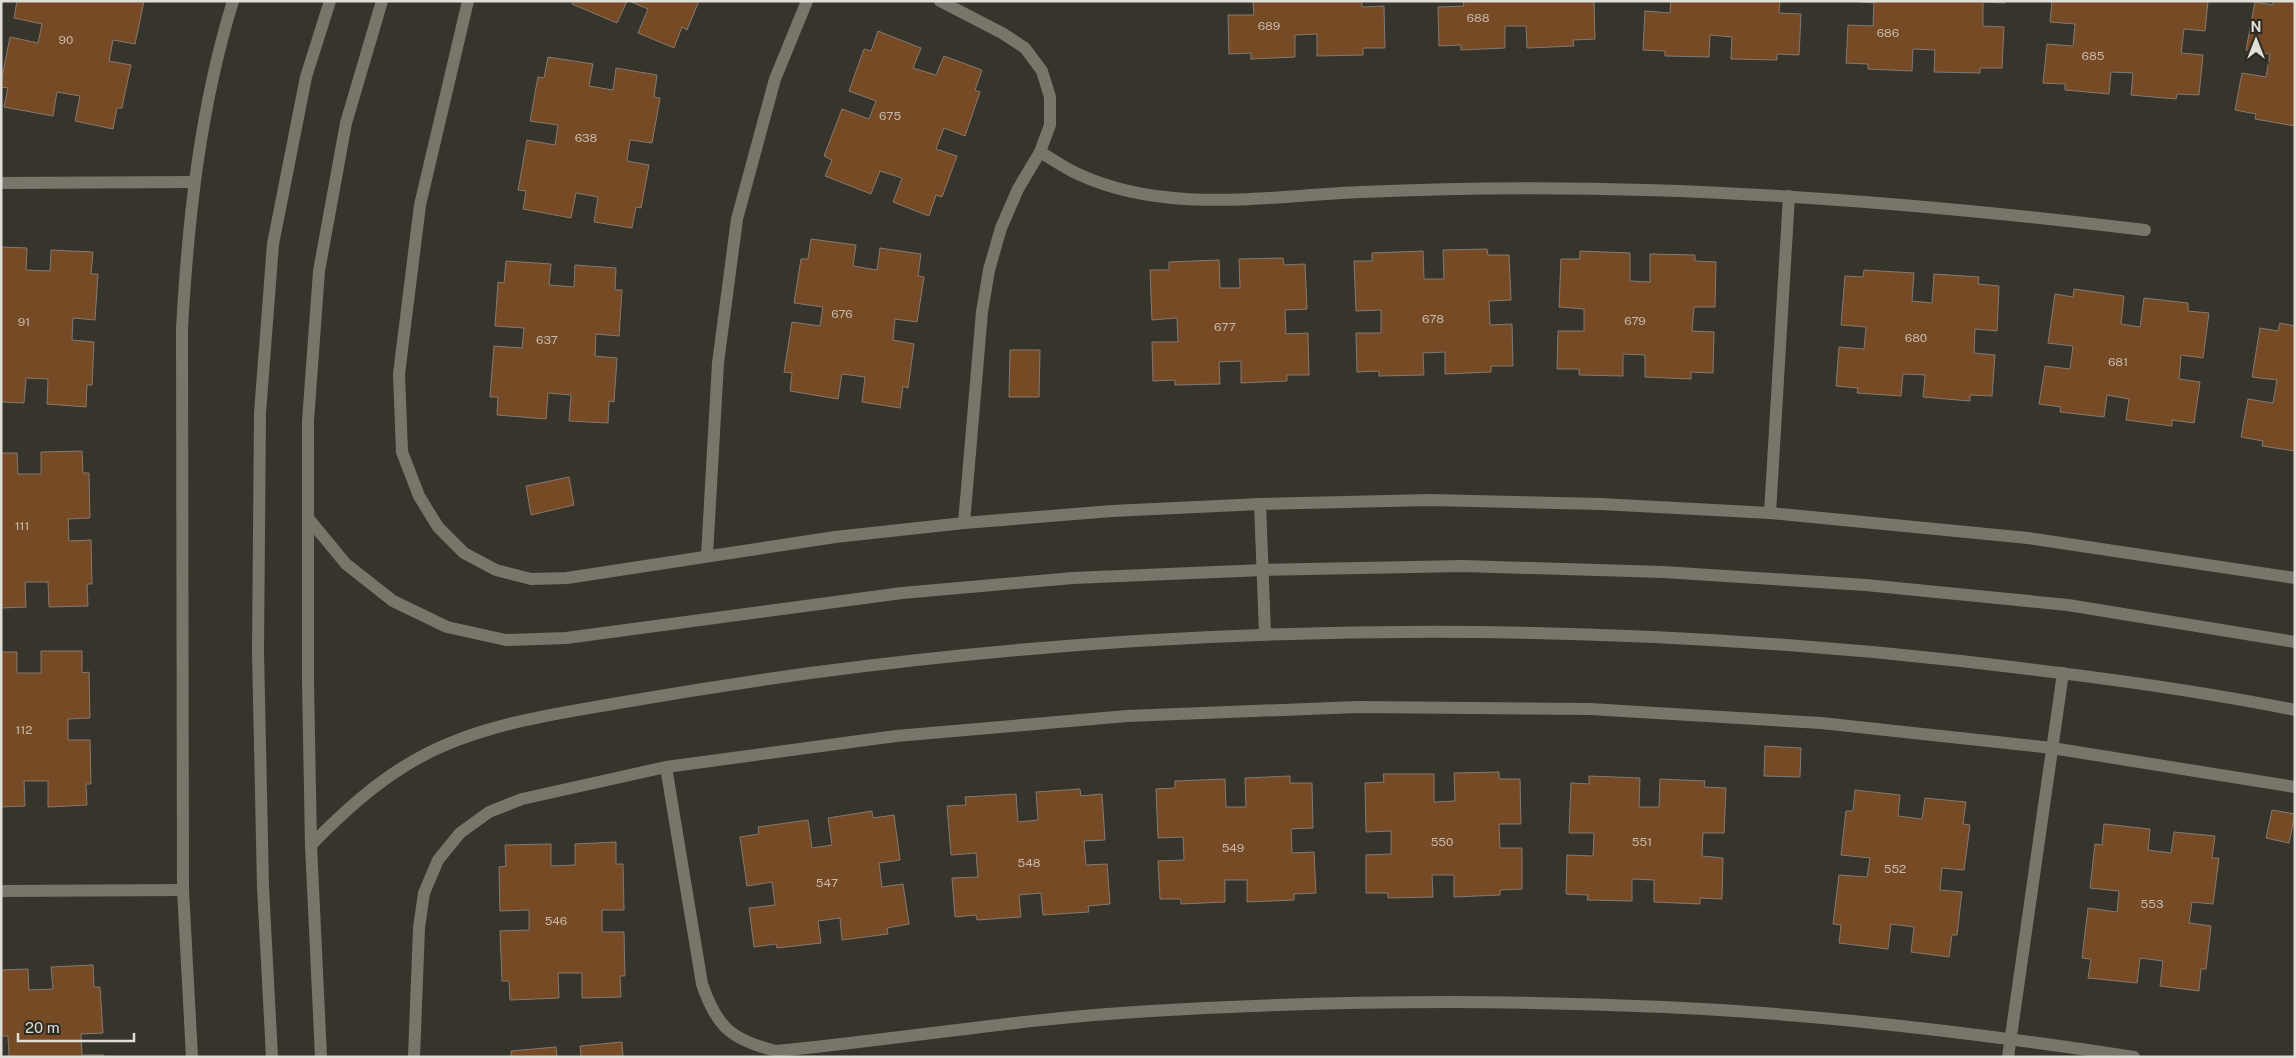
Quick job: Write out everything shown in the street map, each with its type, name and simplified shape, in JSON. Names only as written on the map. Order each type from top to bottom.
[{"type":"street","points":[[192,1057],[183,890],[182,329],[186,256],[194,182],[209,96],[233,1]]},
{"type":"street","points":[[272,1057],[263,887],[258,660],[260,414],[273,244],[306,77],[330,1]]},
{"type":"street","points":[[321,1057],[311,845],[308,681],[308,421],[319,271],[346,123],[382,1]]},
{"type":"street","points":[[468,1],[420,205],[399,374],[402,452],[419,496],[438,528],[464,553],[496,570],[531,579],[568,578],[707,555],[835,537],[964,523],[1112,511],[1260,504],[1430,500],[1601,504],[1770,513],[2028,538],[2295,578]]},
{"type":"street","points":[[707,555],[718,363],[737,219],[775,79],[807,1]]},
{"type":"street","points":[[940,1],[1002,33],[1026,48],[1042,71],[1050,98],[1050,125],[1040,152],[1018,189],[1001,228],[989,270],[982,312],[964,523]]},
{"type":"street","points":[[1040,152],[1078,174],[1124,190],[1172,198],[1220,199],[1362,192],[1504,189],[1646,190],[1789,196],[2026,215],[2145,230]]},
{"type":"street","points":[[1,183],[194,182]]},
{"type":"street","points":[[1770,513],[1789,196]]},
{"type":"street","points":[[1260,504],[1265,633]]},
{"type":"street","points":[[308,518],[346,564],[393,601],[448,627],[506,640],[566,638],[902,593],[1073,578],[1263,570],[1463,566],[1663,572],[1866,585],[2068,605],[2295,642]]},
{"type":"street","points":[[311,845],[351,805],[396,772],[445,745],[498,726],[553,714],[725,685],[898,662],[1071,645],[1265,633],[1450,631],[1655,636],[1859,650],[2062,672],[2295,710]]},
{"type":"street","points":[[2008,1057],[2062,672]]},
{"type":"street","points":[[414,1057],[419,928],[424,893],[438,860],[460,832],[489,812],[522,800],[666,767],[906,735],[1127,716],[1358,707],[1590,710],[1821,723],[2052,748],[2295,787]]},
{"type":"street","points":[[666,767],[702,984],[710,1009],[727,1030],[749,1044],[776,1051],[1003,1024],[1147,1011],[1329,1003],[1493,1002],[1666,1007],[1838,1019],[2011,1038],[2134,1057]]},
{"type":"street","points":[[1,891],[183,890]]},
{"type":"building","points":[[17,1],[144,1],[135,44],[113,40],[109,61],[131,65],[122,108],[117,108],[113,129],[75,121],[80,96],[57,92],[53,116],[4,107],[8,88],[1,87],[1,82],[10,37],[38,43],[42,24],[14,18]]},
{"type":"building","points":[[573,1],[627,1],[617,23],[572,4]]},
{"type":"building","points":[[629,1],[699,1],[687,30],[682,27],[674,48],[638,33],[648,9]]},
{"type":"building","points":[[1253,1],[1362,1],[1362,7],[1384,6],[1385,48],[1363,48],[1363,55],[1317,56],[1317,34],[1295,35],[1295,57],[1251,59],[1251,53],[1229,54],[1228,15],[1254,15]]},
{"type":"building","points":[[1463,1],[1594,1],[1595,39],[1573,40],[1574,46],[1527,48],[1526,26],[1505,26],[1505,48],[1461,50],[1461,45],[1439,46],[1438,7],[1464,6]]},
{"type":"building","points":[[1671,1],[1780,1],[1779,13],[1801,14],[1799,55],[1777,54],[1777,60],[1731,59],[1732,37],[1710,35],[1709,57],[1665,56],[1665,51],[1643,50],[1645,11],[1670,13]]},
{"type":"building","points":[[1850,1],[2005,1],[2005,3],[1983,2],[1983,26],[2004,27],[2002,68],[1980,68],[1980,73],[1934,72],[1935,50],[1913,49],[1912,71],[1868,69],[1868,64],[1846,63],[1848,25],[1873,26],[1874,3]]},
{"type":"building","points":[[2052,1],[2208,1],[2205,31],[2184,29],[2181,53],[2203,55],[2199,95],[2177,94],[2176,99],[2131,95],[2133,73],[2111,72],[2109,94],[2065,90],[2065,84],[2043,83],[2047,44],[2073,46],[2075,24],[2050,22]]},
{"type":"building","points":[[2273,1],[2295,1],[2295,126],[2255,119],[2256,114],[2235,110],[2242,73],[2266,77],[2270,54],[2246,50],[2255,2],[2273,5]]},
{"type":"building","points":[[878,31],[921,48],[913,68],[936,75],[944,56],[982,70],[975,90],[980,92],[965,136],[944,128],[936,149],[957,156],[942,197],[936,195],[929,216],[893,202],[902,178],[880,171],[871,194],[825,176],[832,160],[824,156],[842,109],[869,119],[876,101],[849,91],[864,49],[871,51]]},
{"type":"building","points":[[548,57],[593,64],[589,86],[613,90],[616,68],[657,75],[654,97],[660,98],[652,143],[630,140],[627,161],[649,165],[641,208],[636,207],[632,228],[594,222],[598,197],[576,193],[571,218],[523,209],[526,191],[518,190],[527,140],[555,145],[558,125],[530,121],[538,77],[544,78]]},
{"type":"building","points":[[811,239],[856,245],[853,266],[877,270],[880,248],[921,254],[918,276],[924,277],[917,322],[895,319],[893,340],[914,344],[908,388],[903,386],[900,408],[862,402],[865,377],[842,374],[838,399],[790,391],[792,373],[784,372],[792,322],[820,326],[823,307],[794,303],[801,259],[808,259]]},
{"type":"building","points":[[1,247],[27,248],[26,270],[50,271],[51,250],[93,252],[91,274],[98,274],[95,320],[73,318],[72,340],[94,342],[92,385],[87,385],[86,407],[47,404],[48,379],[26,378],[24,403],[1,402]]},
{"type":"building","points":[[1487,249],[1488,255],[1509,255],[1511,300],[1489,301],[1490,325],[1512,324],[1513,366],[1491,366],[1491,372],[1445,374],[1445,352],[1423,353],[1424,375],[1379,376],[1379,371],[1357,372],[1356,333],[1381,333],[1381,310],[1356,311],[1354,261],[1372,261],[1372,253],[1423,251],[1424,279],[1444,279],[1443,250]]},
{"type":"building","points":[[1580,251],[1630,253],[1630,281],[1650,282],[1650,254],[1695,255],[1695,261],[1716,262],[1715,307],[1694,307],[1692,331],[1714,332],[1713,373],[1691,372],[1691,379],[1645,377],[1645,355],[1623,354],[1623,376],[1579,375],[1579,369],[1557,369],[1558,331],[1584,331],[1584,309],[1559,307],[1561,259],[1580,259]]},
{"type":"building","points":[[1283,258],[1284,265],[1305,264],[1307,309],[1285,310],[1286,334],[1308,333],[1309,375],[1287,375],[1287,381],[1241,383],[1241,361],[1219,362],[1220,384],[1175,385],[1175,380],[1153,381],[1152,342],[1178,342],[1177,318],[1152,320],[1150,270],[1169,270],[1169,262],[1219,260],[1220,288],[1240,288],[1239,259]]},
{"type":"building","points":[[506,261],[551,264],[549,285],[574,287],[575,265],[616,268],[615,290],[622,290],[619,336],[596,334],[595,356],[617,358],[614,402],[609,401],[608,423],[569,421],[571,395],[548,393],[546,419],[497,415],[498,397],[490,397],[494,346],[522,348],[524,328],[495,326],[498,282],[504,283]]},
{"type":"building","points":[[1864,270],[1914,273],[1912,301],[1932,303],[1934,274],[1979,277],[1978,284],[1999,286],[1997,331],[1975,329],[1974,353],[1995,355],[1992,396],[1970,395],[1970,401],[1923,397],[1925,375],[1903,374],[1901,396],[1857,393],[1858,388],[1836,386],[1839,347],[1864,349],[1866,327],[1841,325],[1845,276],[1863,277]]},
{"type":"building","points":[[2074,289],[2124,296],[2121,324],[2140,327],[2144,298],[2188,303],[2188,311],[2209,313],[2203,358],[2181,355],[2179,379],[2200,382],[2194,423],[2172,420],[2172,426],[2126,420],[2129,399],[2107,395],[2104,417],[2060,412],[2061,407],[2039,404],[2045,366],[2070,369],[2073,346],[2048,343],[2055,294],[2073,297]]},
{"type":"building","points":[[2280,323],[2295,326],[2295,451],[2262,446],[2263,441],[2241,437],[2248,399],[2273,403],[2277,380],[2252,377],[2260,328],[2278,331]]},
{"type":"building","points":[[1010,350],[1040,350],[1039,397],[1009,397]]},
{"type":"building","points":[[82,451],[83,473],[89,473],[90,518],[68,519],[69,541],[91,540],[92,584],[87,584],[88,606],[49,607],[48,582],[25,582],[26,607],[1,608],[1,453],[17,453],[18,474],[41,474],[41,452]]},
{"type":"building","points":[[569,477],[574,505],[531,515],[526,486]]},
{"type":"building","points":[[41,651],[82,651],[82,673],[89,672],[90,718],[68,719],[68,740],[90,740],[91,784],[86,784],[87,805],[48,807],[48,781],[24,781],[25,806],[1,807],[1,652],[17,652],[17,673],[41,673]]},
{"type":"building","points":[[1765,746],[1801,748],[1800,777],[1764,776]]},
{"type":"building","points":[[1499,772],[1499,779],[1520,779],[1521,824],[1499,824],[1500,848],[1522,848],[1522,889],[1500,890],[1500,895],[1454,897],[1454,875],[1432,875],[1433,897],[1388,898],[1388,893],[1366,893],[1366,855],[1391,854],[1391,831],[1366,832],[1365,783],[1384,782],[1383,774],[1434,774],[1434,802],[1455,801],[1454,773]]},
{"type":"building","points":[[1290,776],[1290,783],[1312,783],[1313,828],[1291,829],[1292,853],[1314,852],[1316,893],[1294,894],[1294,900],[1247,902],[1247,880],[1225,880],[1225,902],[1181,904],[1181,899],[1160,899],[1158,861],[1184,860],[1183,837],[1158,838],[1156,789],[1175,788],[1175,781],[1225,779],[1226,807],[1246,807],[1245,778]]},
{"type":"building","points":[[1589,776],[1640,778],[1639,807],[1659,807],[1660,779],[1705,781],[1704,787],[1726,788],[1724,833],[1703,833],[1702,856],[1723,858],[1722,899],[1700,898],[1700,904],[1654,902],[1654,880],[1632,879],[1632,901],[1587,900],[1588,895],[1566,894],[1567,855],[1593,856],[1594,833],[1569,833],[1571,783],[1589,784]]},
{"type":"building","points":[[1080,789],[1081,796],[1102,794],[1105,840],[1084,841],[1086,865],[1107,864],[1110,904],[1088,906],[1089,912],[1043,915],[1041,893],[1019,895],[1021,917],[977,920],[976,915],[955,917],[952,878],[978,877],[976,853],[951,855],[947,806],[966,805],[965,797],[1016,794],[1018,822],[1038,820],[1036,792]]},
{"type":"building","points":[[1855,790],[1900,795],[1898,816],[1922,819],[1925,798],[1966,802],[1963,824],[1970,825],[1964,870],[1942,868],[1940,890],[1962,892],[1957,935],[1952,935],[1949,957],[1911,952],[1914,927],[1891,924],[1888,949],[1839,943],[1841,925],[1833,924],[1839,875],[1867,877],[1870,858],[1841,855],[1846,811],[1853,811]]},
{"type":"building","points":[[2272,810],[2295,814],[2289,843],[2266,838]]},
{"type":"building","points":[[872,811],[873,818],[894,815],[900,860],[879,863],[882,887],[903,884],[909,924],[887,928],[888,934],[842,940],[840,918],[818,921],[821,943],[777,948],[776,944],[754,947],[749,908],[775,905],[772,882],[747,886],[740,837],[759,834],[758,827],[808,820],[812,848],[832,845],[828,818]]},
{"type":"building","points":[[2104,824],[2150,829],[2148,850],[2171,853],[2174,832],[2215,836],[2212,858],[2219,858],[2213,904],[2192,902],[2189,923],[2211,926],[2206,969],[2201,969],[2199,991],[2160,986],[2163,961],[2140,958],[2137,983],[2088,978],[2091,959],[2082,958],[2088,908],[2117,912],[2119,891],[2090,888],[2095,844],[2102,845]]},
{"type":"building","points":[[616,842],[616,864],[623,864],[624,910],[602,910],[602,932],[624,932],[625,976],[620,976],[621,997],[582,998],[582,973],[558,973],[559,998],[510,1000],[509,981],[502,981],[500,931],[529,930],[529,910],[500,911],[499,867],[506,866],[505,845],[551,844],[551,866],[575,865],[575,844]]},
{"type":"building","points":[[93,965],[94,987],[100,987],[103,1033],[81,1034],[82,1055],[104,1055],[104,1057],[1,1057],[9,1056],[8,1036],[1,1036],[1,970],[28,969],[29,990],[53,989],[51,967]]},
{"type":"building","points":[[622,1042],[623,1057],[581,1057],[580,1046]]},
{"type":"building","points":[[556,1047],[557,1057],[511,1057],[511,1051]]}]
